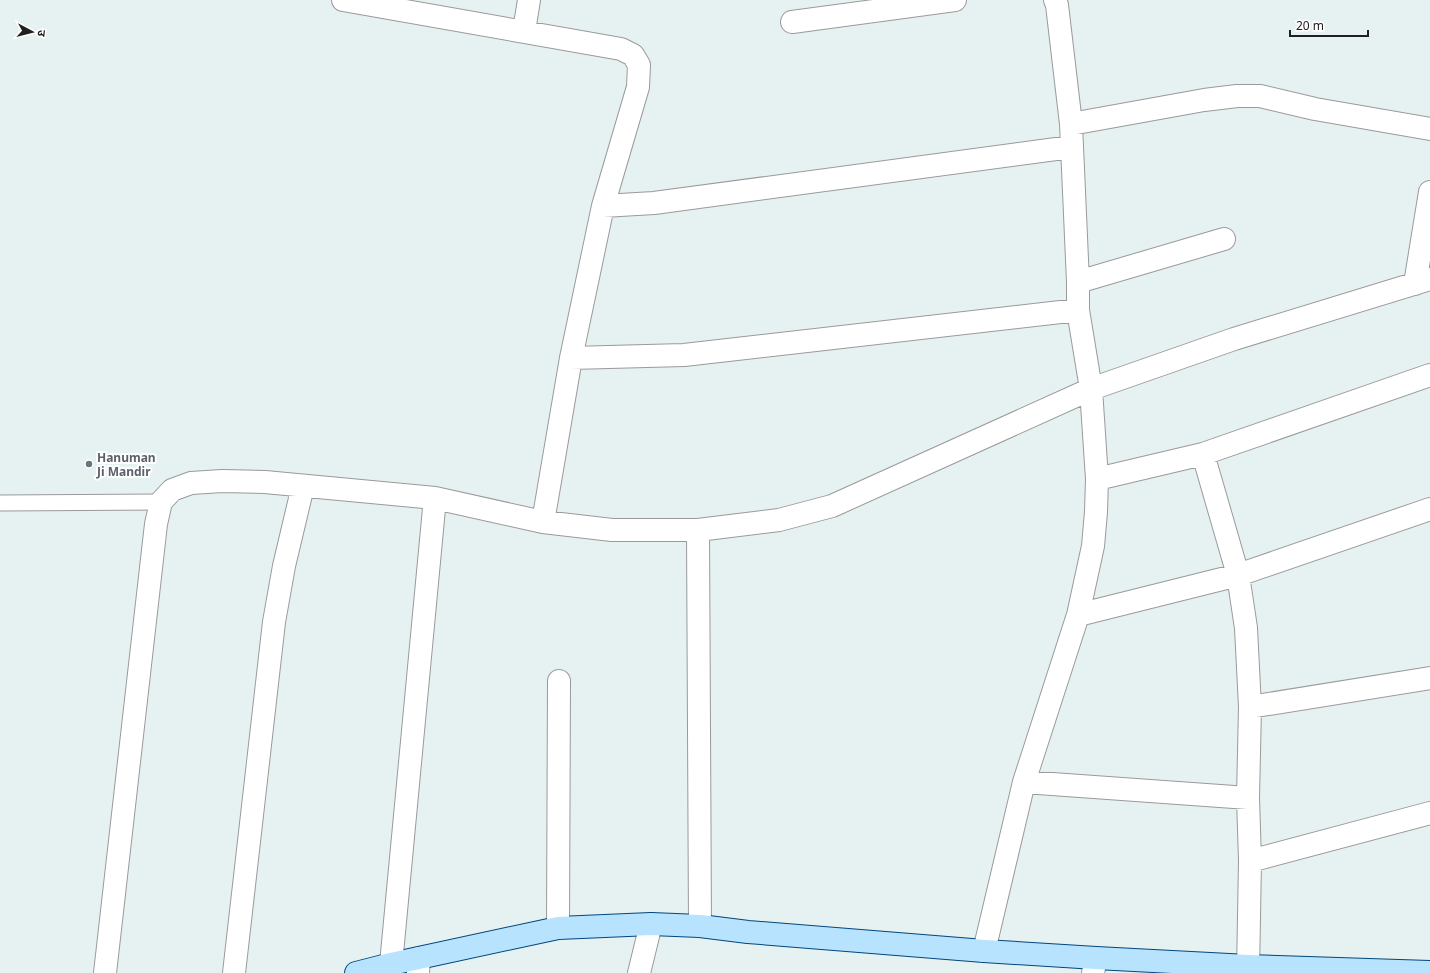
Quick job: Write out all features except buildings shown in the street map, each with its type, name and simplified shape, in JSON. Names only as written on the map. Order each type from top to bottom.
[{"type":"street","points":[[343,0],[621,49],[633,55],[639,65],[638,87],[603,206],[571,358],[543,522]]},
{"type":"street","points":[[524,31],[529,0]]},
{"type":"street","points":[[792,22],[955,0]]},
{"type":"street","points":[[984,951],[1024,782],[1078,615],[1092,546],[1096,512],[1097,479],[1091,389],[1078,310],[1071,124],[1057,5],[1055,0]]},
{"type":"street","points":[[1071,124],[1204,100],[1237,96],[1260,96],[1315,108],[1430,129]]},
{"type":"street","points":[[603,206],[654,203],[1072,147]]},
{"type":"street","points":[[105,973],[156,524],[161,502],[172,490],[191,483],[222,481],[265,482],[435,498],[543,522],[612,530],[698,530],[778,520],[832,506],[1091,389],[1234,338],[1423,282],[1430,192]]},
{"type":"street","points":[[1078,282],[1224,239]]},
{"type":"street","points":[[571,358],[684,355],[1078,310]]},
{"type":"street","points":[[1097,479],[1203,454],[1430,375]]},
{"type":"street","points":[[1203,454],[1238,576],[1246,628],[1250,707],[1248,798],[1250,861],[1248,969]]},
{"type":"street","points":[[234,973],[274,622],[283,573],[303,486]]},
{"type":"street","points":[[391,964],[435,498]]},
{"type":"street","points":[[1078,615],[1238,576],[1430,510]]},
{"type":"street","points":[[698,530],[700,926]]},
{"type":"street","points":[[1250,707],[1430,678]]},
{"type":"street","points":[[558,928],[559,681]]},
{"type":"street","points":[[1024,782],[1248,798]]},
{"type":"street","points":[[1250,861],[1430,813]]},
{"type":"street","points":[[356,973],[391,964],[418,965],[558,928],[651,924],[700,926],[748,932],[984,951],[1094,965],[1430,972]]},
{"type":"street","points":[[639,973],[651,924]]},
{"type":"lane","points":[[0,503],[161,502]]},
{"type":"place","name":"Hanuman Ji Mandir","points":[[89,464]]}]
